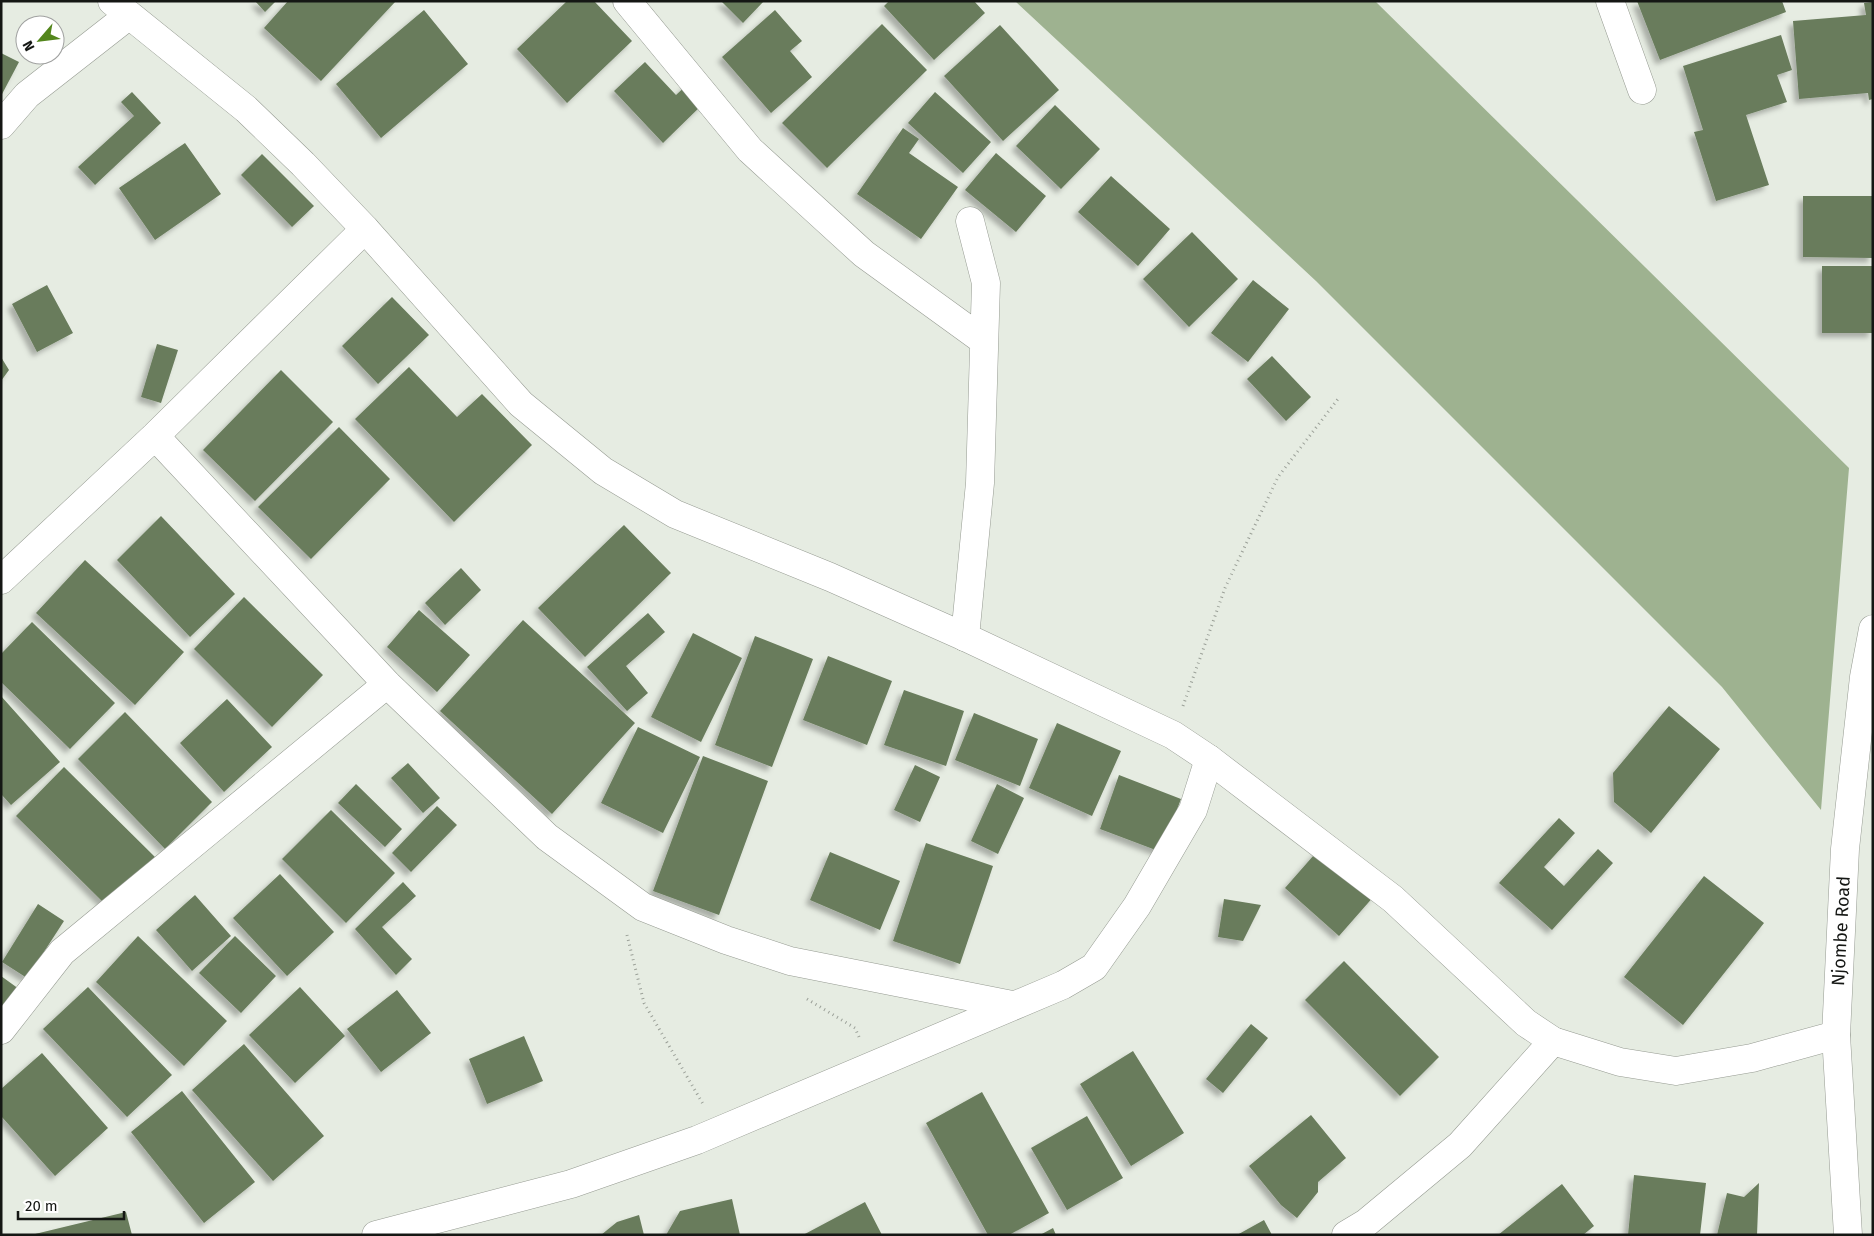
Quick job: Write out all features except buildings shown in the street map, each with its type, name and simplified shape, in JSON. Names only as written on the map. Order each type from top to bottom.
[{"type":"main road","points":[[627,1],[750,150],[864,254],[984,342]]},
{"type":"main road","points":[[1610,1],[1642,90]]},
{"type":"main road","points":[[1,125],[27,95],[120,8],[246,110],[303,164],[365,229],[521,404],[603,471],[675,514],[830,577],[965,637],[1173,735],[1208,759],[1393,899],[1526,1023],[1552,1041],[1620,1062],[1676,1071],[1752,1058],[1836,1035]]},
{"type":"main road","points":[[965,637],[980,483],[986,282],[970,221]]},
{"type":"main road","points":[[4,574],[155,436],[365,229]]},
{"type":"main road","points":[[155,436],[387,684],[547,837],[643,907],[726,940],[790,961],[1012,1006]]},
{"type":"main road","name":"Njombe Road","points":[[1848,1235],[1836,1035],[1845,849],[1864,677],[1873,629]]},
{"type":"main road","points":[[1,1030],[62,952],[387,684]]},
{"type":"main road","points":[[376,1235],[571,1184],[719,1130],[1063,985],[1094,967],[1137,906],[1192,810],[1208,759]]},
{"type":"main road","points":[[1346,1235],[1366,1223],[1460,1145],[1552,1041]]},
{"type":"path","points":[[1173,735],[1225,588],[1278,477],[1338,398]]},
{"type":"path","points":[[615,886],[644,1003],[719,1130]]},
{"type":"green space","points":[[1015,1],[1375,1],[1849,468],[1821,810],[1722,687],[1316,281]]}]
